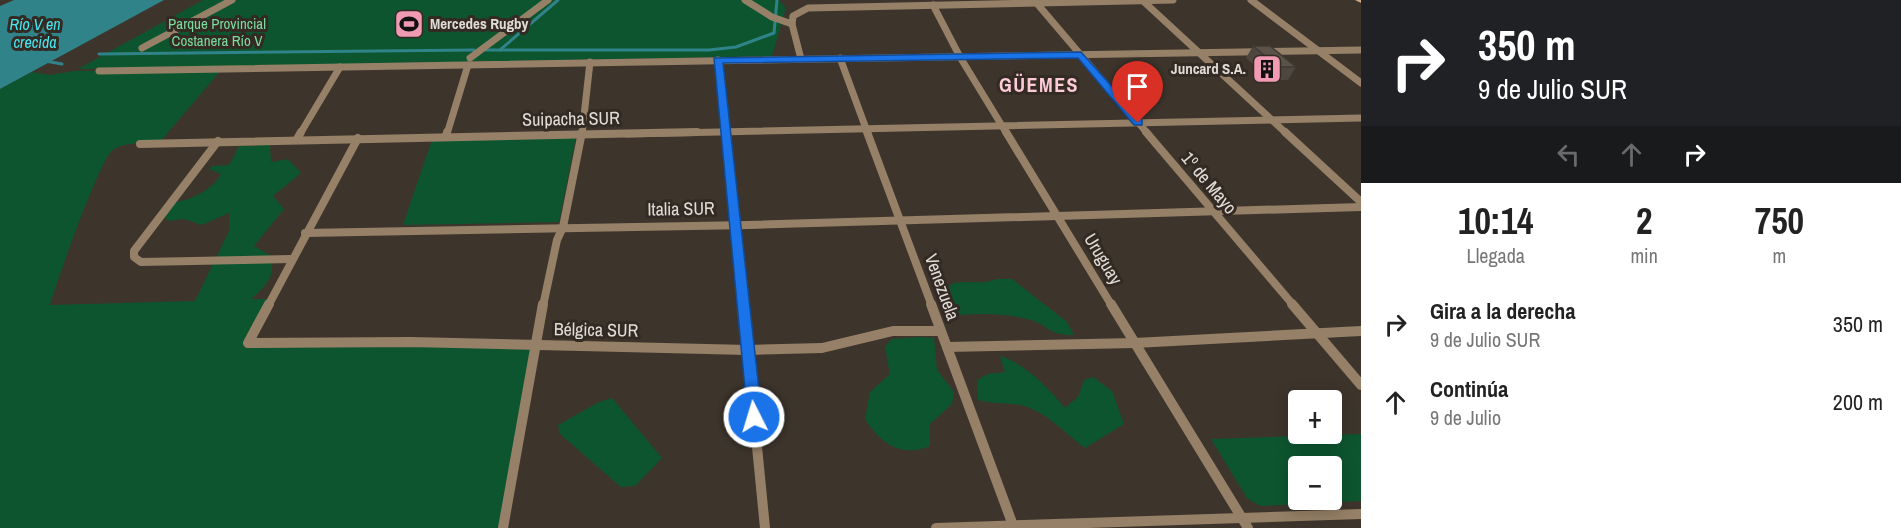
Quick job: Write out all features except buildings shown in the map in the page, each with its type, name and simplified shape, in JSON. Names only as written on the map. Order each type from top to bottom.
[{"type":"street","points":[[142,48],[232,0]]},
{"type":"street","points":[[446,136],[469,61],[548,0]]},
{"type":"street","points":[[745,0],[772,17],[792,24]]},
{"type":"street","points":[[1142,0],[1361,202]]},
{"type":"street","points":[[801,59],[792,24],[796,12],[808,8],[1036,1],[1173,0]]},
{"type":"street","points":[[1251,0],[1361,83]]},
{"type":"street","name":"1º de Mayo","points":[[1036,1],[1361,385]]},
{"type":"street","name":"Uruguay","points":[[933,5],[960,57],[1245,524]]},
{"type":"street","points":[[99,71],[340,67],[469,61],[590,62],[1361,50]]},
{"type":"street","name":"Venezuela","points":[[840,58],[1014,527]]},
{"type":"street","points":[[718,60],[765,528]]},
{"type":"street","points":[[503,528],[534,346],[557,240],[563,227],[582,134],[590,62]]},
{"type":"street","points":[[297,139],[340,67]]},
{"type":"street","name":"Suipacha SUR","points":[[140,144],[1361,118]]},
{"type":"street","points":[[218,141],[134,251],[134,257],[141,262],[291,259],[358,138]]},
{"type":"street","name":"Italia SUR","points":[[305,233],[735,225],[1361,207]]},
{"type":"street","name":"Bélgica SUR","points":[[291,259],[248,343],[410,342],[748,350],[822,348],[893,331],[940,331]]},
{"type":"street","points":[[946,347],[1135,343],[1361,331]]},
{"type":"street","points":[[936,528],[1245,524],[1361,514]]},
{"type":"green space","name":"Parque Provincial Costanera Río V","points":[[203,0],[779,0],[786,8],[772,56],[78,69]]},
{"type":"green space","points":[[222,69],[159,143],[124,145],[113,150],[107,158],[79,223],[50,305],[195,301],[229,231],[229,213],[202,225],[184,219],[169,221],[163,216],[175,202],[195,196],[213,184],[221,174],[209,169],[212,166],[229,165],[239,146],[270,145],[271,162],[288,159],[301,173],[273,196],[284,209],[254,246],[270,255],[272,269],[269,280],[251,299],[270,299],[248,342],[534,346],[503,528],[0,528],[0,89],[32,72],[50,75],[74,71]]},
{"type":"green space","points":[[576,137],[559,222],[403,225],[432,140]]},
{"type":"green space","points":[[1012,279],[1067,322],[1074,335],[1059,334],[1031,320],[1014,316],[961,315],[953,307],[947,292],[951,284]]},
{"type":"green space","points":[[934,338],[937,370],[954,392],[952,404],[930,424],[930,446],[910,450],[901,449],[892,446],[877,435],[865,419],[870,392],[890,374],[885,347],[892,339]]},
{"type":"green space","points":[[1000,356],[1028,371],[1065,408],[1078,397],[1084,380],[1093,377],[1112,391],[1124,424],[1085,448],[1046,417],[1030,408],[978,400],[977,380],[988,374],[1005,372]]},
{"type":"green space","points":[[612,398],[662,458],[635,486],[621,487],[560,434],[558,425],[599,402]]},
{"type":"green space","points":[[1361,434],[1361,501],[1342,502],[1342,456],[1288,456],[1288,505],[1260,506],[1247,498],[1211,439],[1288,436],[1288,444],[1342,444],[1342,435]]},
{"type":"water","name":"Río V en crecida","points":[[14,0],[164,0],[0,89],[0,6]]},
{"type":"waterway","points":[[500,50],[558,0]]},
{"type":"waterway","points":[[500,50],[709,50],[736,47],[774,33],[777,0]]},
{"type":"waterway","points":[[99,54],[474,50]]},
{"type":"waterway","points":[[486,50],[500,50]]},
{"type":"waterway","points":[[45,61],[62,64]]},
{"type":"place","name":"Mercedes Rugby","points":[[409,24]]},
{"type":"place","name":"Juncard S.A.","points":[[1267,69]]},
{"type":"district","name":"GÜEMES","points":[[1039,85]]},
{"type":"route","points":[[754,417],[718,60],[1081,55],[1138,123]]}]
